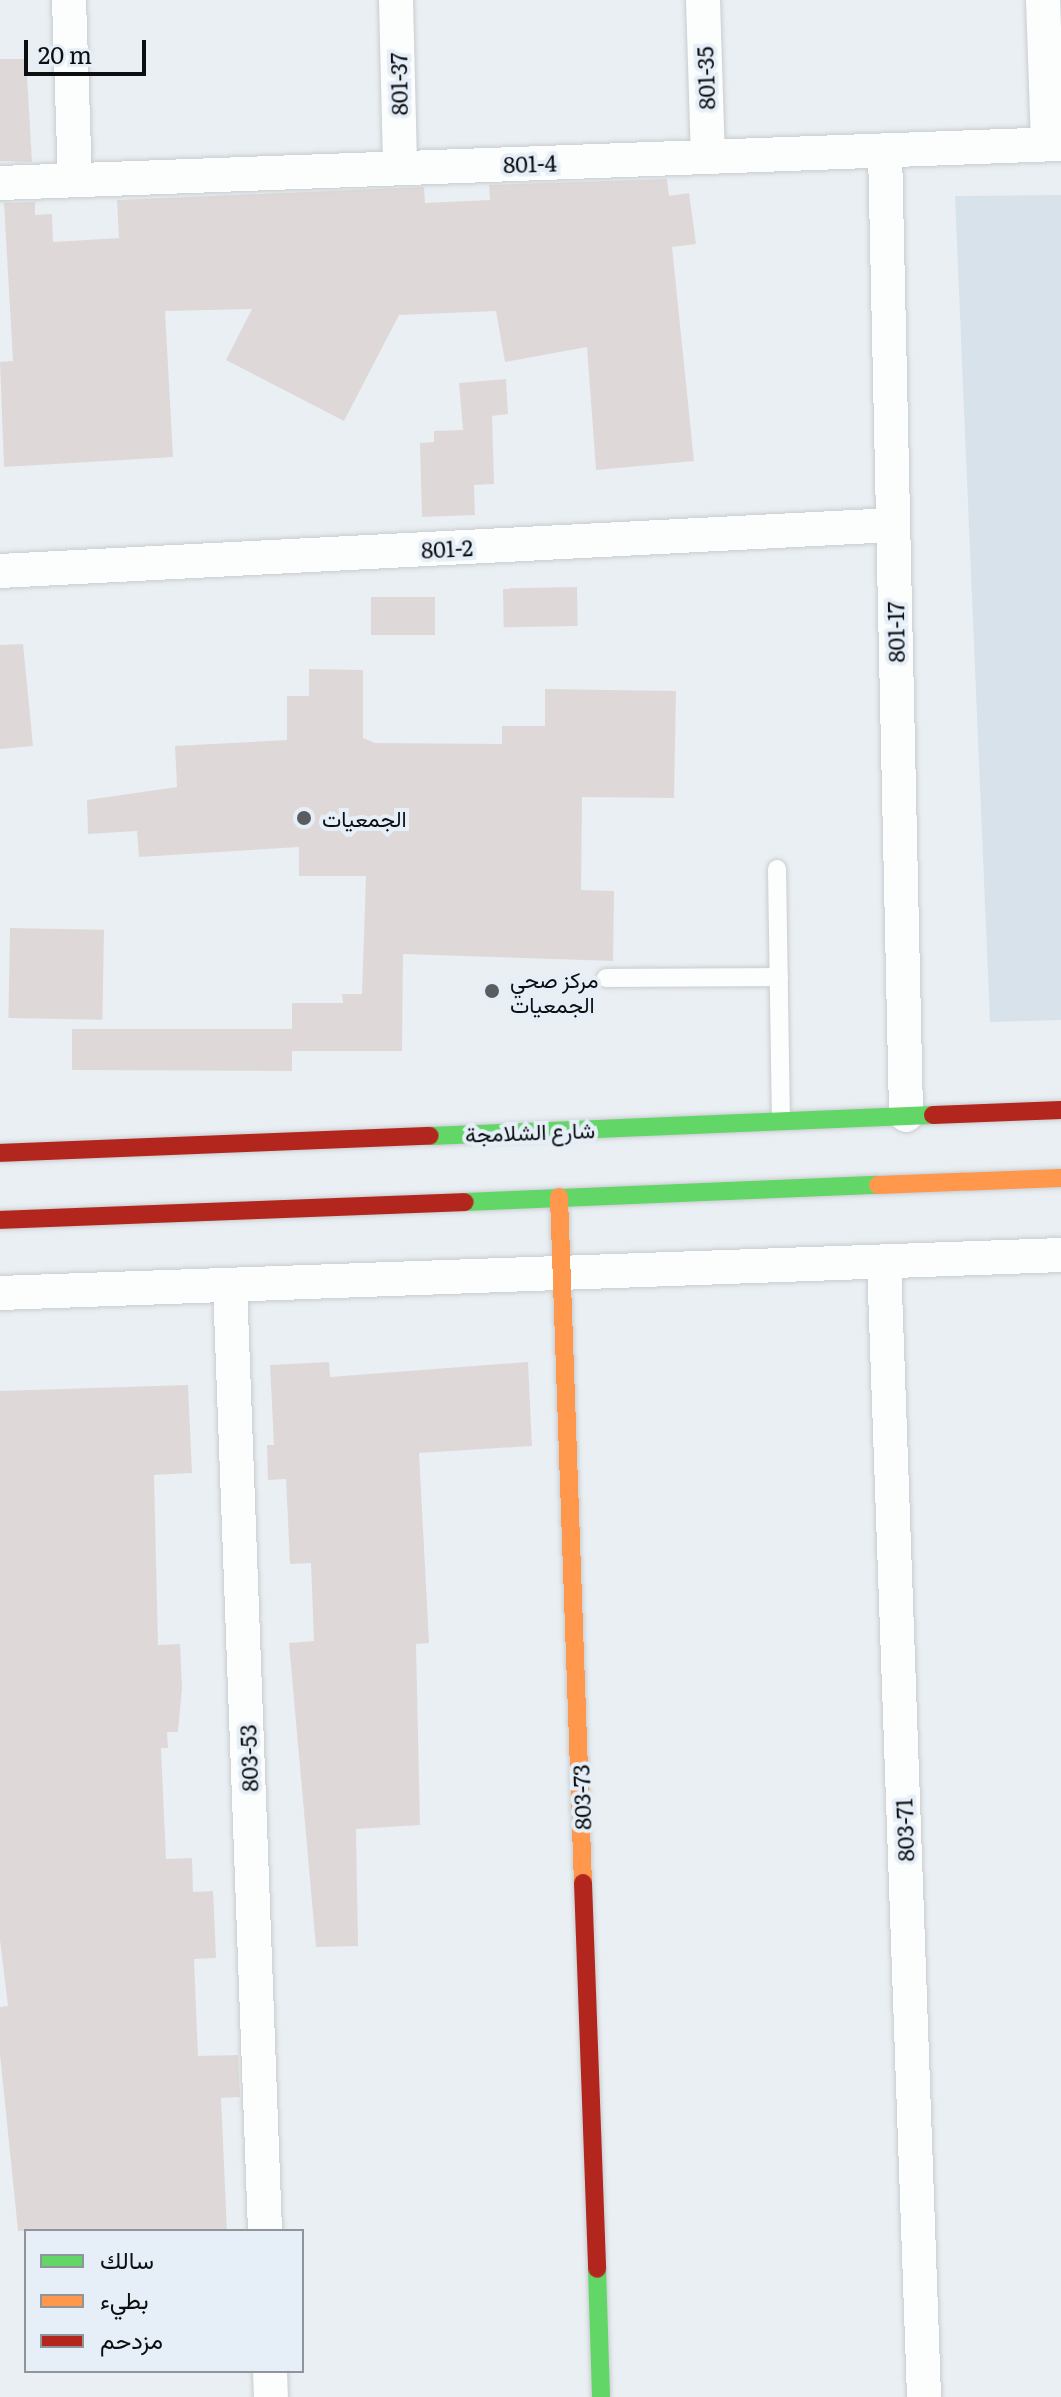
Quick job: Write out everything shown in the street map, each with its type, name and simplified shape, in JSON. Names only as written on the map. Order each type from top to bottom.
[{"type":"street","points":[[69,0],[75,180]]},
{"type":"street","name":"801-37","points":[[396,0],[400,168]]},
{"type":"street","name":"801-35","points":[[703,0],[708,157]]},
{"type":"street","points":[[1043,0],[1054,144]]},
{"type":"street","name":"801-4","points":[[0,183],[1054,144]]},
{"type":"street","name":"801-17","points":[[885,150],[906,1115]]},
{"type":"street","name":"801-2","points":[[0,571],[893,525]]},
{"type":"street","name":"شارع الشلامجة","points":[[0,1153],[1061,1110]]},
{"type":"street","points":[[0,1220],[1061,1178]]},
{"type":"street","name":"803-73","points":[[559,1197],[601,2397]]},
{"type":"street","points":[[0,1293],[1061,1255]]},
{"type":"street","name":"803-71","points":[[884,1262],[924,2397]]},
{"type":"street","name":"803-53","points":[[230,1285],[265,2229]]},
{"type":"street","points":[[270,2373],[271,2397]]},
{"type":"lane","points":[[777,869],[781,1120]]},
{"type":"lane","points":[[606,978],[779,977]]},
{"type":"shaded area","points":[[1061,195],[1061,1020],[990,1022],[955,196]]},
{"type":"building","points":[[0,59],[26,59],[32,162],[0,161]]},
{"type":"building","points":[[667,179],[669,196],[689,193],[696,244],[672,247],[694,461],[596,470],[587,347],[505,362],[496,311],[399,315],[344,421],[226,360],[252,309],[165,311],[173,457],[4,467],[0,362],[13,361],[4,203],[35,202],[35,215],[52,214],[53,242],[119,238],[117,200],[424,187],[425,203],[490,200],[489,185]]},
{"type":"building","points":[[506,379],[508,414],[492,416],[494,484],[474,485],[475,515],[422,517],[420,443],[434,442],[434,431],[463,430],[459,383]]},
{"type":"building","points":[[577,587],[578,626],[504,627],[503,588]]},
{"type":"building","points":[[371,597],[435,597],[435,635],[371,635]]},
{"type":"building","points":[[23,644],[33,746],[0,749],[0,645]]},
{"type":"building","points":[[309,669],[363,670],[363,738],[375,743],[502,744],[502,726],[545,726],[545,689],[676,691],[674,798],[582,797],[581,890],[614,891],[613,961],[403,954],[402,1051],[292,1051],[292,1071],[72,1070],[72,1029],[292,1029],[292,1003],[343,1003],[342,994],[362,994],[366,876],[299,876],[299,847],[139,857],[137,831],[88,834],[87,800],[177,787],[175,746],[287,740],[287,696],[309,696]]},
{"type":"building","points":[[10,928],[104,930],[102,1020],[8,1018]]},
{"type":"building","points":[[329,1362],[330,1377],[528,1362],[532,1446],[419,1453],[429,1643],[416,1644],[420,1825],[356,1829],[358,1946],[316,1947],[289,1643],[314,1641],[311,1563],[290,1564],[286,1479],[268,1480],[267,1445],[274,1445],[270,1365]]},
{"type":"building","points":[[188,1385],[192,1473],[154,1475],[158,1645],[180,1644],[182,1688],[178,1732],[167,1732],[168,1748],[161,1748],[166,1859],[192,1858],[193,1892],[213,1891],[216,1958],[194,1959],[198,2056],[238,2055],[240,2097],[221,2098],[227,2229],[18,2231],[0,2054],[0,2007],[8,2006],[0,1940],[0,1391]]},
{"type":"traffic: fast","points":[[430,1136],[933,1115]]},
{"type":"traffic: fast","points":[[465,1202],[878,1185]]},
{"type":"traffic: fast","points":[[597,2269],[601,2397]]},
{"type":"traffic: slow","points":[[878,1185],[1061,1178]]},
{"type":"traffic: slow","points":[[559,1197],[583,1883]]},
{"type":"traffic: jam","points":[[933,1115],[1061,1110]]},
{"type":"traffic: jam","points":[[0,1153],[430,1136]]},
{"type":"traffic: jam","points":[[0,1220],[465,1202]]},
{"type":"traffic: jam","points":[[583,1883],[597,2269]]},
{"type":"place","name":"الجمعيات","points":[[304,818]]},
{"type":"place","name":"مركز صحي الجمعيات","points":[[492,991]]}]
